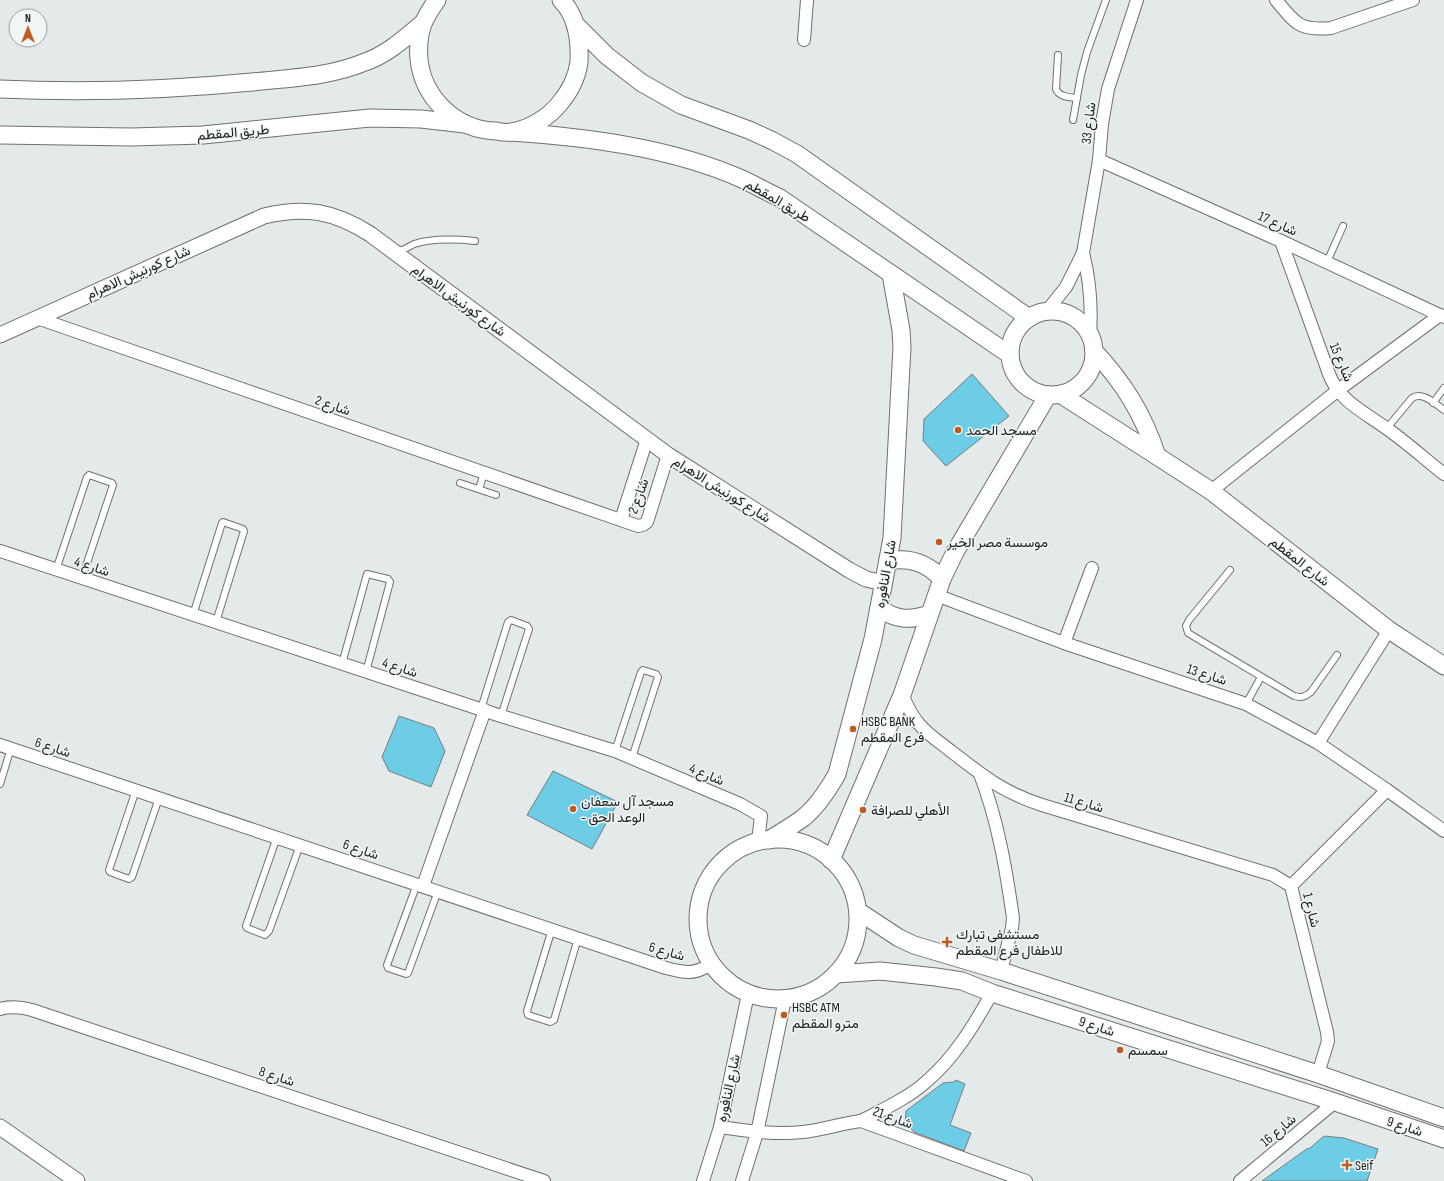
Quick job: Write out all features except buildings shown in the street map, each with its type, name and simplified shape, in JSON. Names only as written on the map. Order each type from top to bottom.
[{"type":"main road","points":[[0,89],[101,90],[194,88],[320,76],[366,62],[388,52],[423,23],[437,0]]},
{"type":"main road","points":[[511,132],[534,124],[554,111],[569,92],[578,70],[580,47],[575,24],[563,1]]},
{"type":"main road","points":[[423,23],[418,47],[420,71],[430,93],[445,111],[465,124]]},
{"type":"main road","points":[[575,24],[607,56],[642,83],[681,105],[749,130],[797,154],[1029,318]]},
{"type":"main road","name":"طريق المقطم","points":[[0,135],[131,137],[203,135],[382,118],[421,119],[465,124],[488,131],[588,139],[627,145],[702,164],[742,179],[780,198],[1010,355]]},
{"type":"main road","name":"شارع النافوره","points":[[764,841],[802,818],[816,805],[828,790],[837,774],[873,638],[892,538],[902,364],[901,330],[891,274]]},
{"type":"main road","points":[[1046,312],[1059,312],[1072,316],[1079,321],[1090,335],[1094,352],[1091,368],[1082,382],[1072,390],[1054,395],[1031,390],[1024,385],[1014,372],[1010,355],[1010,346],[1017,330],[1029,318],[1046,312]]},
{"type":"main road","points":[[1094,352],[1121,382],[1145,424],[1158,456]]},
{"type":"main road","points":[[831,860],[902,695],[942,579],[955,552],[1054,395]]},
{"type":"main road","name":"شارع المقطم","points":[[1054,395],[1158,456],[1211,492],[1389,630],[1444,666]]},
{"type":"main road","points":[[888,561],[903,560],[918,562],[935,572],[942,579]]},
{"type":"main road","points":[[879,608],[888,614],[908,620],[929,614]]},
{"type":"main road","points":[[782,840],[796,841],[820,852],[831,860],[839,868],[849,883],[856,899],[858,911],[856,938],[848,957],[836,974],[808,994],[785,999],[772,999],[748,994],[722,977],[711,964],[704,951],[698,929],[698,906],[710,877],[719,865],[730,855],[744,847],[764,841],[782,840]]},
{"type":"main road","name":"شارع 9","points":[[858,911],[899,938],[943,954],[1318,1074],[1444,1118]]},
{"type":"main road","name":"شارع 9","points":[[836,974],[880,971],[962,981],[992,993],[1335,1102],[1444,1139]]},
{"type":"street","points":[[804,40],[807,0]]},
{"type":"street","name":"شارع 33","points":[[1046,312],[1066,287],[1083,253],[1099,160],[1102,124],[1108,89],[1137,0]]},
{"type":"street","points":[[1276,0],[1293,22],[1317,30],[1331,28],[1413,0]]},
{"type":"street","name":"شارع 17","points":[[1099,160],[1281,241],[1442,316]]},
{"type":"street","name":"شارع كورنيش الاهرام","points":[[0,335],[264,216],[282,212],[307,211],[320,212],[338,217],[355,224],[396,253],[668,455],[849,570],[866,579],[884,583]]},
{"type":"street","name":"شارع 15","points":[[1281,241],[1329,374],[1338,391],[1350,403],[1387,428],[1444,474]]},
{"type":"street","name":"شارع 33","points":[[1083,253],[1091,294],[1090,335]]},
{"type":"street","points":[[1211,492],[1338,391],[1442,316]]},
{"type":"street","name":"شارع 2","points":[[36,318],[638,526],[647,522],[668,455]]},
{"type":"street","name":"شارع 2","points":[[621,520],[647,439]]},
{"type":"street","name":"شارع 4","points":[[0,551],[501,716],[615,751],[740,804],[761,816],[764,841]]},
{"type":"street","points":[[1064,643],[1092,568]]},
{"type":"street","name":"شارع 13","points":[[936,595],[1064,643],[1246,704],[1318,742],[1444,830]]},
{"type":"street","points":[[1318,742],[1389,630]]},
{"type":"street","name":"شارع 11","points":[[902,695],[909,710],[919,724],[931,736],[980,774],[995,784],[1026,800],[1272,875],[1290,886]]},
{"type":"street","points":[[420,885],[483,710]]},
{"type":"street","name":"شارع 6","points":[[6,746],[666,968],[682,972],[698,972],[711,964]]},
{"type":"street","points":[[980,774],[990,799],[997,825],[1013,918],[1012,928],[1000,971]]},
{"type":"street","name":"شارع 1","points":[[1318,1074],[1328,1041],[1327,1032],[1290,886],[1387,790]]},
{"type":"street","points":[[861,1121],[894,1104],[926,1082],[955,1053],[992,993]]},
{"type":"street","name":"شارع النافوره","points":[[703,1181],[720,1127],[748,994]]},
{"type":"street","points":[[742,1181],[757,1133],[785,999]]},
{"type":"street","name":"شارع 8","points":[[0,1009],[22,1007],[32,1010],[544,1181]]},
{"type":"street","name":"شارع 16","points":[[1240,1181],[1335,1102]]},
{"type":"street","name":"شارع 21","points":[[720,1127],[757,1133],[788,1133],[824,1129],[845,1123],[861,1121],[1026,1181]]},
{"type":"street","points":[[0,1127],[77,1181]]},
{"type":"lane","points":[[1073,120],[1087,52],[1106,0]]},
{"type":"lane","points":[[1058,55],[1056,89],[1060,95],[1077,98]]},
{"type":"lane","points":[[1327,262],[1343,226]]},
{"type":"lane","points":[[396,253],[415,244],[435,240],[455,239],[474,241]]},
{"type":"lane","points":[[1434,403],[1444,388]]},
{"type":"lane","points":[[1387,428],[1412,398],[1416,396],[1421,395],[1444,410]]},
{"type":"lane","points":[[479,489],[484,473]]},
{"type":"lane","points":[[56,570],[87,477],[89,475],[112,483],[113,485],[82,578]]},
{"type":"lane","points":[[460,483],[496,495]]},
{"type":"lane","points":[[194,615],[222,523],[243,529],[244,531],[216,622]]},
{"type":"lane","points":[[1230,570],[1189,620],[1186,626],[1188,633],[1261,677],[1300,698],[1311,692],[1337,655]]},
{"type":"lane","points":[[342,664],[366,575],[368,573],[388,579],[390,582],[366,672]]},
{"type":"lane","points":[[483,710],[508,622],[511,620],[529,628],[501,716]]},
{"type":"lane","points":[[615,751],[641,672],[643,670],[656,674],[658,677],[632,758]]},
{"type":"lane","points":[[1246,704],[1261,677]]},
{"type":"lane","points":[[0,784],[6,746]]},
{"type":"lane","points":[[136,790],[109,870],[110,872],[129,879],[132,877],[159,798]]},
{"type":"lane","points":[[277,837],[246,928],[265,934],[269,931],[300,845]]},
{"type":"lane","points":[[420,885],[387,965],[388,968],[406,974],[408,973],[438,891]]},
{"type":"lane","points":[[552,929],[527,1011],[528,1015],[550,1022],[554,1020],[578,938]]},
{"type":"place","name":"مسجد الحمد","points":[[958,430]]},
{"type":"place","name":"موسسة مصر الخير","points":[[939,542]]},
{"type":"place","name":"HSBC BANK فرع المقطم","points":[[853,729]]},
{"type":"place","name":"مسجد آل سعفان - الوعد الحق","points":[[573,809]]},
{"type":"place","name":"الأهلي للصرافة","points":[[863,810]]},
{"type":"place","name":"مستشفى تبارك للاطفال فرع المقطم","points":[[947,942]]},
{"type":"place","name":"HSBC ATM مترو المقطم","points":[[784,1015]]},
{"type":"place","name":"سمسم","points":[[1120,1050]]},
{"type":"place","name":"Seif","points":[[1347,1165]]}]
